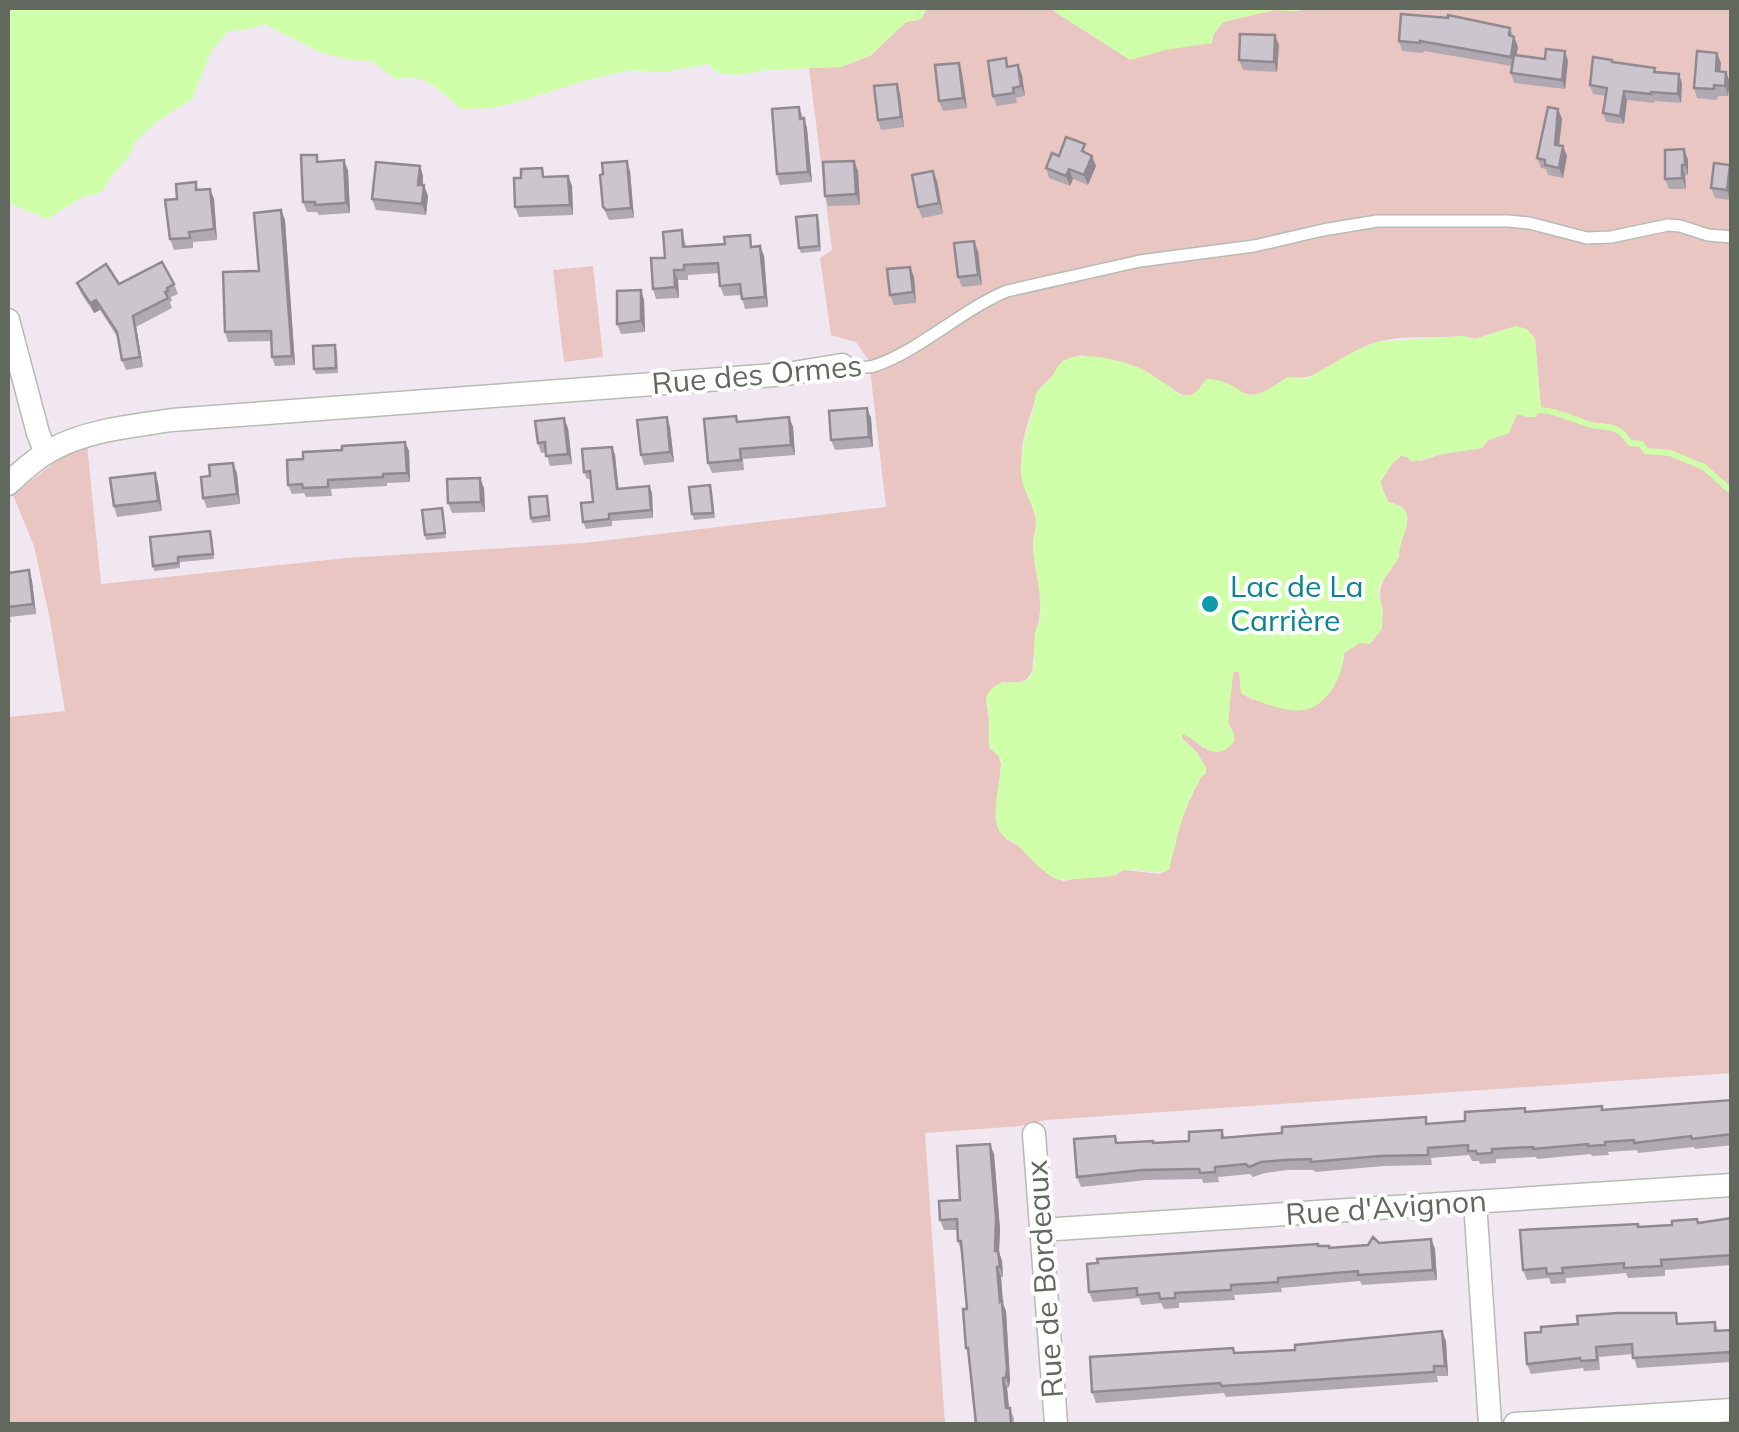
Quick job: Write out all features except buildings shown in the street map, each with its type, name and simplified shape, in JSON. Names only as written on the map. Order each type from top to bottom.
[{"type":"street","points":[[8,320],[46,452]]},
{"type":"street","name":"Rue des Ormes","points":[[8,484],[46,452],[67,442],[192,417],[787,374],[842,365]]},
{"type":"street","name":"Rue de Bordeaux","points":[[1034,1134],[1056,1424]]},
{"type":"street","name":"Rue d'Avignon","points":[[1041,1230],[1732,1184]]},
{"type":"street","points":[[1475,1202],[1490,1424]]},
{"type":"street","points":[[1514,1424],[1732,1410]]},
{"type":"lane","name":"Rue des Ormes","points":[[842,365],[873,366],[1007,291],[1140,261],[1235,249],[1376,221],[1528,222],[1572,235],[1600,238],[1668,225],[1708,236],[1732,237]]},
{"type":"shaded area","points":[[8,8],[935,8],[926,10],[921,19],[906,22],[870,56],[840,67],[737,75],[718,73],[708,64],[663,72],[632,70],[492,108],[461,109],[424,81],[397,80],[371,61],[322,53],[264,24],[228,31],[211,52],[192,99],[155,123],[135,142],[102,192],[82,197],[48,219],[15,206],[8,199]]},
{"type":"shaded area","points":[[1049,8],[1130,59],[1214,34],[1223,22],[1274,10],[1731,8],[1731,1073],[1047,1120],[1020,1126],[925,1133],[945,1424],[8,1424],[8,717],[65,711],[34,546],[13,495],[64,455],[87,445],[101,584],[346,558],[584,543],[886,507],[869,361],[856,342],[831,335],[820,258],[832,250],[809,68],[840,67],[870,56],[906,22],[921,19],[926,10]],"holes":[[[1516,326],[1535,339],[1541,410],[1517,413],[1509,433],[1488,440],[1482,448],[1420,461],[1401,455],[1380,482],[1388,502],[1405,511],[1407,525],[1399,557],[1381,588],[1383,611],[1360,642],[1344,653],[1340,672],[1331,686],[1303,710],[1251,699],[1241,693],[1240,672],[1233,672],[1228,723],[1234,734],[1203,748],[1183,733],[1181,738],[1198,754],[1206,772],[1185,810],[1170,869],[1160,874],[1124,870],[1115,875],[1063,881],[1006,839],[996,819],[1001,764],[986,699],[1002,682],[1021,682],[1032,670],[1040,592],[1033,546],[1036,518],[1024,487],[1022,451],[1035,402],[1048,380],[1080,355],[1139,368],[1182,395],[1197,393],[1207,379],[1254,395],[1294,377],[1324,371],[1384,340],[1463,336],[1475,339]]]},
{"type":"shaded area","points":[[1049,8],[1306,8],[1274,10],[1223,22],[1212,43],[1130,60]]},
{"type":"shaded area","points":[[593,266],[603,357],[564,362],[553,270]]},
{"type":"shaded area","name":"Lac de La Carrière","points":[[1516,326],[1527,329],[1535,339],[1541,410],[1536,417],[1517,414],[1509,433],[1488,440],[1482,448],[1412,462],[1401,456],[1392,464],[1380,483],[1388,502],[1405,511],[1407,525],[1399,557],[1379,587],[1382,629],[1370,644],[1360,643],[1344,653],[1333,688],[1321,702],[1304,710],[1280,708],[1241,693],[1239,672],[1233,672],[1228,723],[1234,742],[1213,752],[1182,734],[1198,754],[1206,773],[1185,810],[1170,869],[1131,869],[1110,876],[1056,879],[1002,835],[996,820],[1001,763],[989,747],[986,699],[997,685],[1024,681],[1033,671],[1035,633],[1040,619],[1033,549],[1036,520],[1021,476],[1022,461],[1035,396],[1061,363],[1079,356],[1100,357],[1143,370],[1182,395],[1194,393],[1207,379],[1251,395],[1287,377],[1306,379],[1376,342],[1463,336],[1475,339]]},
{"type":"waterway","points":[[1541,410],[1615,429],[1646,451],[1670,453],[1704,467],[1732,492]]},
{"type":"place","name":"Lac de La Carrière","points":[[1210,604]]}]
